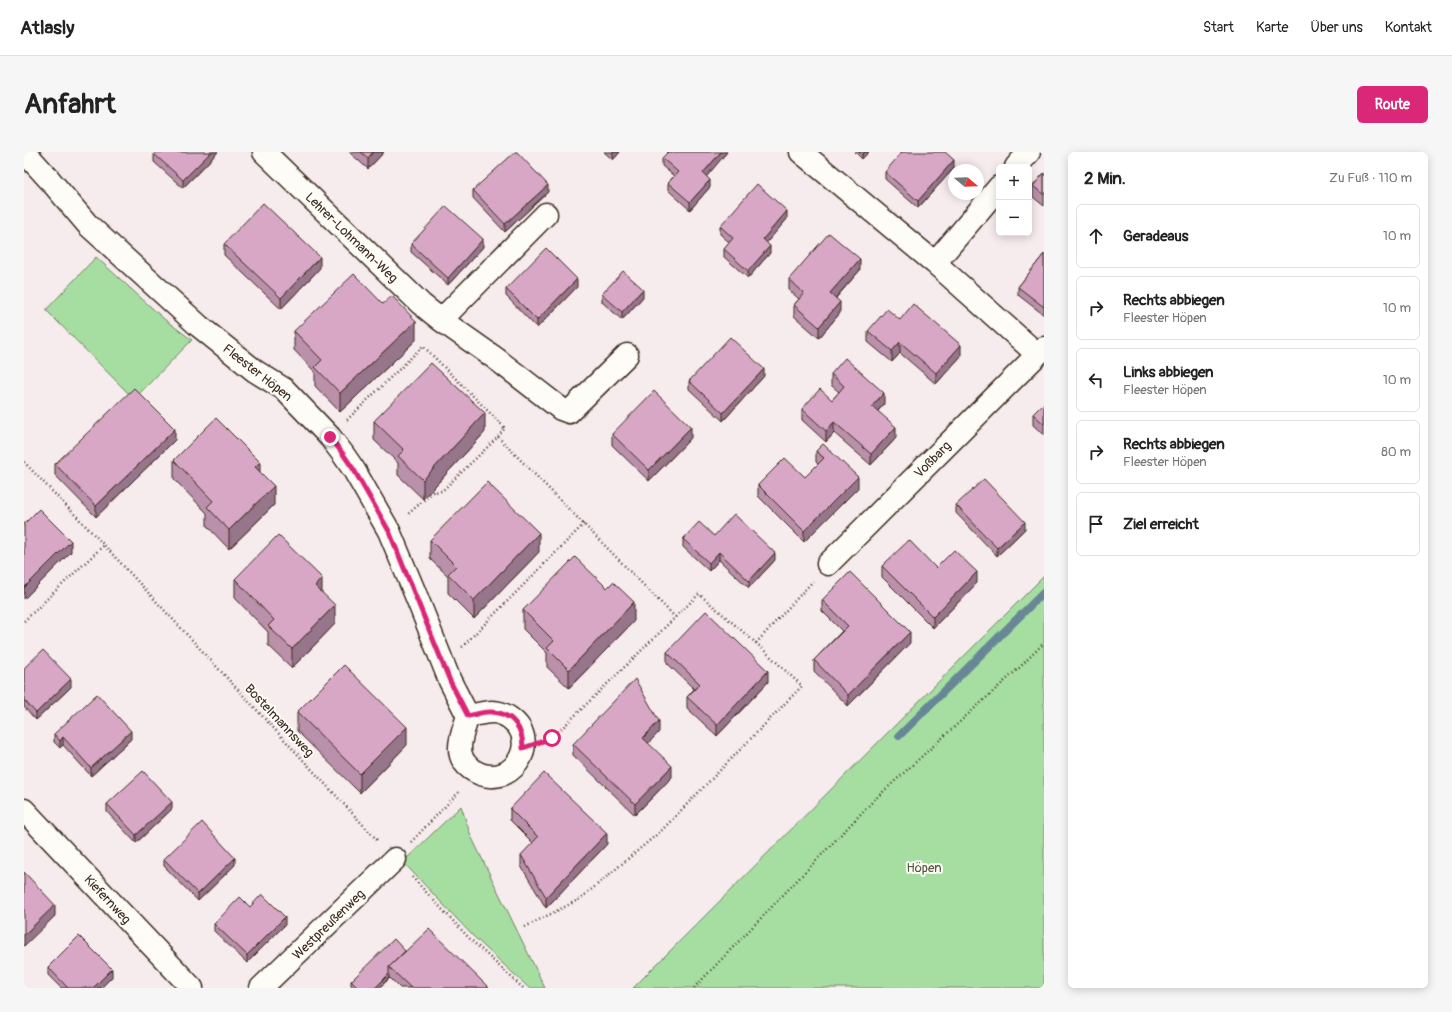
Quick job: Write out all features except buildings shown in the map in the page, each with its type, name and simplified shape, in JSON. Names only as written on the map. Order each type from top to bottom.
[{"type":"street","name":"Lehrer-Lohmann-Weg","points":[[264,152],[421,304],[561,409],[569,412],[627,355]]},
{"type":"street","name":"Voßbarg","points":[[801,152],[1040,351],[828,564]]},
{"type":"street","points":[[1019,164],[1029,152]]},
{"type":"street","name":"Fleester Höpen","points":[[30,158],[49,178],[88,225],[199,326],[255,371],[284,389],[330,437],[354,470],[389,531],[443,665],[468,716]]},
{"type":"street","points":[[934,263],[996,191]]},
{"type":"street","points":[[441,320],[546,214]]},
{"type":"street","points":[[492,712],[505,715],[520,729],[523,738],[521,756],[516,765],[508,772],[498,776],[488,776],[477,773],[467,766],[459,752],[468,716],[492,712]]},
{"type":"street","name":"Kiefernweg","points":[[24,810],[192,988]]},
{"type":"street","name":"Westpreußenweg","points":[[261,988],[395,859]]},
{"type":"path","points":[[330,437],[423,346],[506,428],[442,491],[433,492],[389,531]]},
{"type":"path","points":[[498,437],[675,617]]},
{"type":"path","name":"Bostelmannsweg","points":[[24,462],[104,545],[395,859],[470,938],[523,988]]},
{"type":"path","points":[[443,665],[584,524]]},
{"type":"path","points":[[24,620],[104,545]]},
{"type":"path","points":[[756,643],[828,564]]},
{"type":"path","points":[[523,748],[552,738],[699,594],[756,643],[802,686],[661,831],[580,899],[525,928]]},
{"type":"path","points":[[694,988],[874,800],[1044,643]]},
{"type":"path","points":[[395,859],[477,773]]},
{"type":"green space","points":[[96,257],[164,319],[192,340],[134,399],[46,310]]},
{"type":"green space","name":"Höpen","points":[[1044,576],[1044,988],[633,988]]},
{"type":"green space","points":[[461,806],[471,836],[545,988],[529,988],[473,936],[403,862]]},
{"type":"waterway","points":[[899,736],[1044,592]]},
{"type":"route","points":[[330,437],[354,470],[389,531],[443,665],[468,716],[492,712],[505,715],[520,729],[523,738],[523,748],[552,738]]}]
